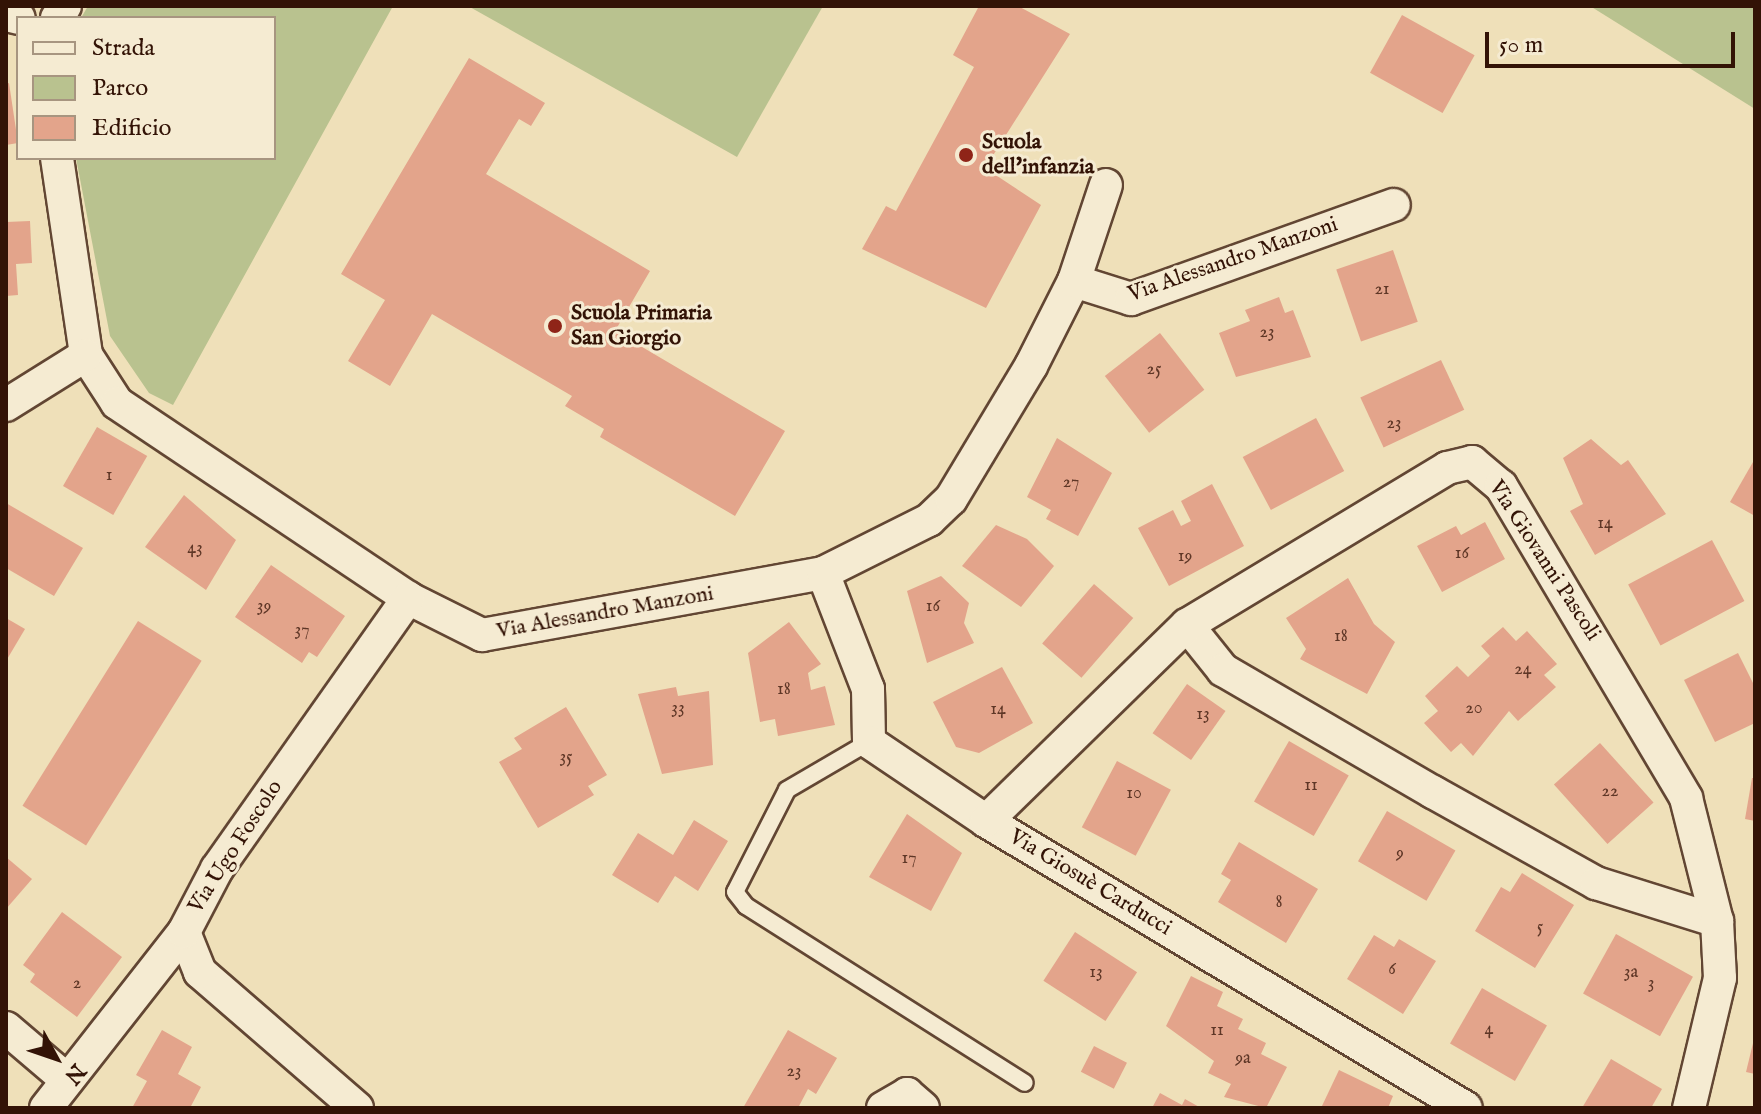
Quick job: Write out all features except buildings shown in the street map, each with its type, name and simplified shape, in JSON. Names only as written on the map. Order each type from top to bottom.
[{"type":"street","name":"Via Alessandro Manzoni","points":[[57,160],[86,355],[117,403],[408,598],[460,629],[493,635],[823,573],[902,539],[951,499],[1074,281],[1106,185]]},
{"type":"street","name":"Via Alessandro Manzoni","points":[[1074,281],[1131,299],[1394,205]]},
{"type":"street","points":[[6,405],[86,355]]},
{"type":"street","name":"Via Giovanni Pascoli","points":[[986,821],[1187,625],[1447,468],[1472,462],[1501,486],[1686,798],[1717,921],[1720,978],[1689,1108]]},
{"type":"street","points":[[823,573],[868,689],[869,742]]},
{"type":"street","name":"Via Ugo Foscolo","points":[[357,1108],[200,972],[184,932],[217,869],[408,598]]},
{"type":"street","points":[[1187,625],[1223,670],[1433,792],[1596,883],[1717,921]]},
{"type":"street","name":"Via Giosuè Carducci","points":[[869,742],[986,821],[1466,1108]]},
{"type":"street","points":[[46,1108],[184,932]]},
{"type":"street","points":[[6,1028],[66,1079]]},
{"type":"street","points":[[883,1108],[907,1094],[923,1108]]},
{"type":"lane","points":[[869,742],[787,790],[735,892],[746,906],[1025,1083]]},
{"type":"green space","points":[[88,6],[393,6],[173,405],[149,393],[110,336],[76,160],[276,160],[276,16],[82,16]]},
{"type":"green space","points":[[468,6],[823,6],[737,157]]},
{"type":"green space","points":[[1590,6],[1755,6],[1755,109]]},
{"type":"place","name":"Scuola dell'infanzia","points":[[966,155]]},
{"type":"place","name":"Scuola Primaria San Giorgio","points":[[555,326]]}]
